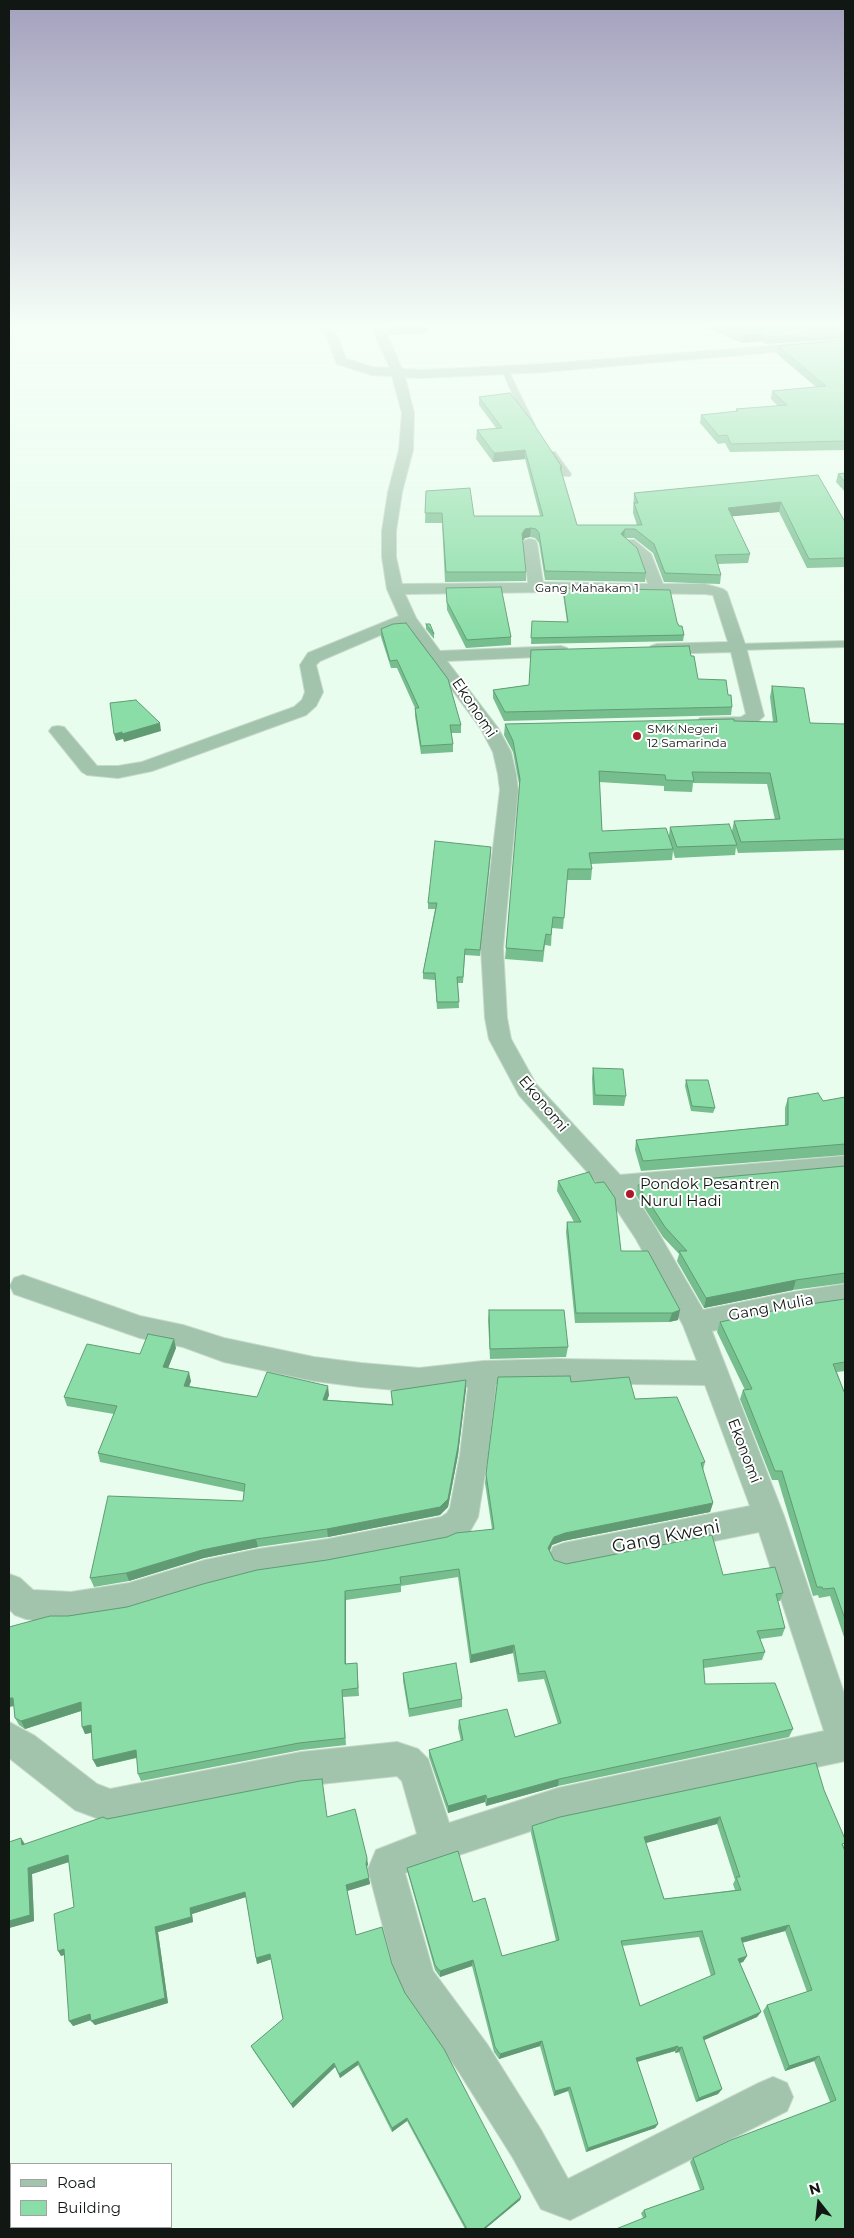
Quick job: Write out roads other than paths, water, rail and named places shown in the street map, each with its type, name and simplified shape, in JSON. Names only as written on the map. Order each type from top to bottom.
[{"type":"street","name":"Ekonomi","points":[[407,429],[406,450],[395,492],[389,530],[389,556],[396,589],[408,618],[437,656],[499,728],[509,790],[492,948],[496,1018],[500,1039],[527,1089],[614,1184],[645,1232],[696,1323],[768,1516],[845,1743]]},
{"type":"street","points":[[530,543],[536,587]]},
{"type":"street","points":[[630,543],[644,554],[654,577],[656,588]]},
{"type":"street","name":"Gang Mahakam 1","points":[[396,589],[536,587],[705,589],[718,592],[721,595],[738,647]]},
{"type":"street","points":[[58,731],[88,768],[93,771],[118,772],[146,766],[300,711],[310,702],[314,692],[308,665],[314,657],[408,618]]},
{"type":"street","points":[[643,649],[738,647],[755,716],[742,722],[693,723]]},
{"type":"street","points":[[437,656],[577,650]]},
{"type":"street","points":[[614,1184],[845,1165]]},
{"type":"street","points":[[23,1286],[140,1327],[183,1336],[224,1350],[314,1369],[419,1380],[483,1374],[590,1371],[714,1373]]},
{"type":"street","name":"Gang Mulia","points":[[696,1323],[793,1303],[845,1295]]},
{"type":"street","points":[[9,1589],[26,1604],[47,1607],[70,1607],[129,1598],[205,1575],[258,1563],[328,1553],[446,1530],[458,1523],[463,1517],[474,1454],[483,1374]]},
{"type":"street","name":"Gang Kweni","points":[[564,1557],[768,1516]]},
{"type":"street","points":[[9,1740],[23,1748],[86,1798],[110,1806],[301,1769],[397,1759],[406,1761],[416,1771],[438,1844]]},
{"type":"street","points":[[774,2097],[570,2200],[555,2194],[527,2144],[473,2058],[420,1984],[413,1969],[386,1869],[389,1863],[395,1859],[558,1805],[845,1743]]},
{"type":"lane","points":[[546,444],[567,474]]},
{"type":"lane","points":[[738,647],[845,644]]},
{"type":"place","name":"SMK Negeri 12 Samarinda","points":[[637,736]]},
{"type":"place","name":"Pondok Pesantren Nurul Hadi","points":[[630,1194]]}]
